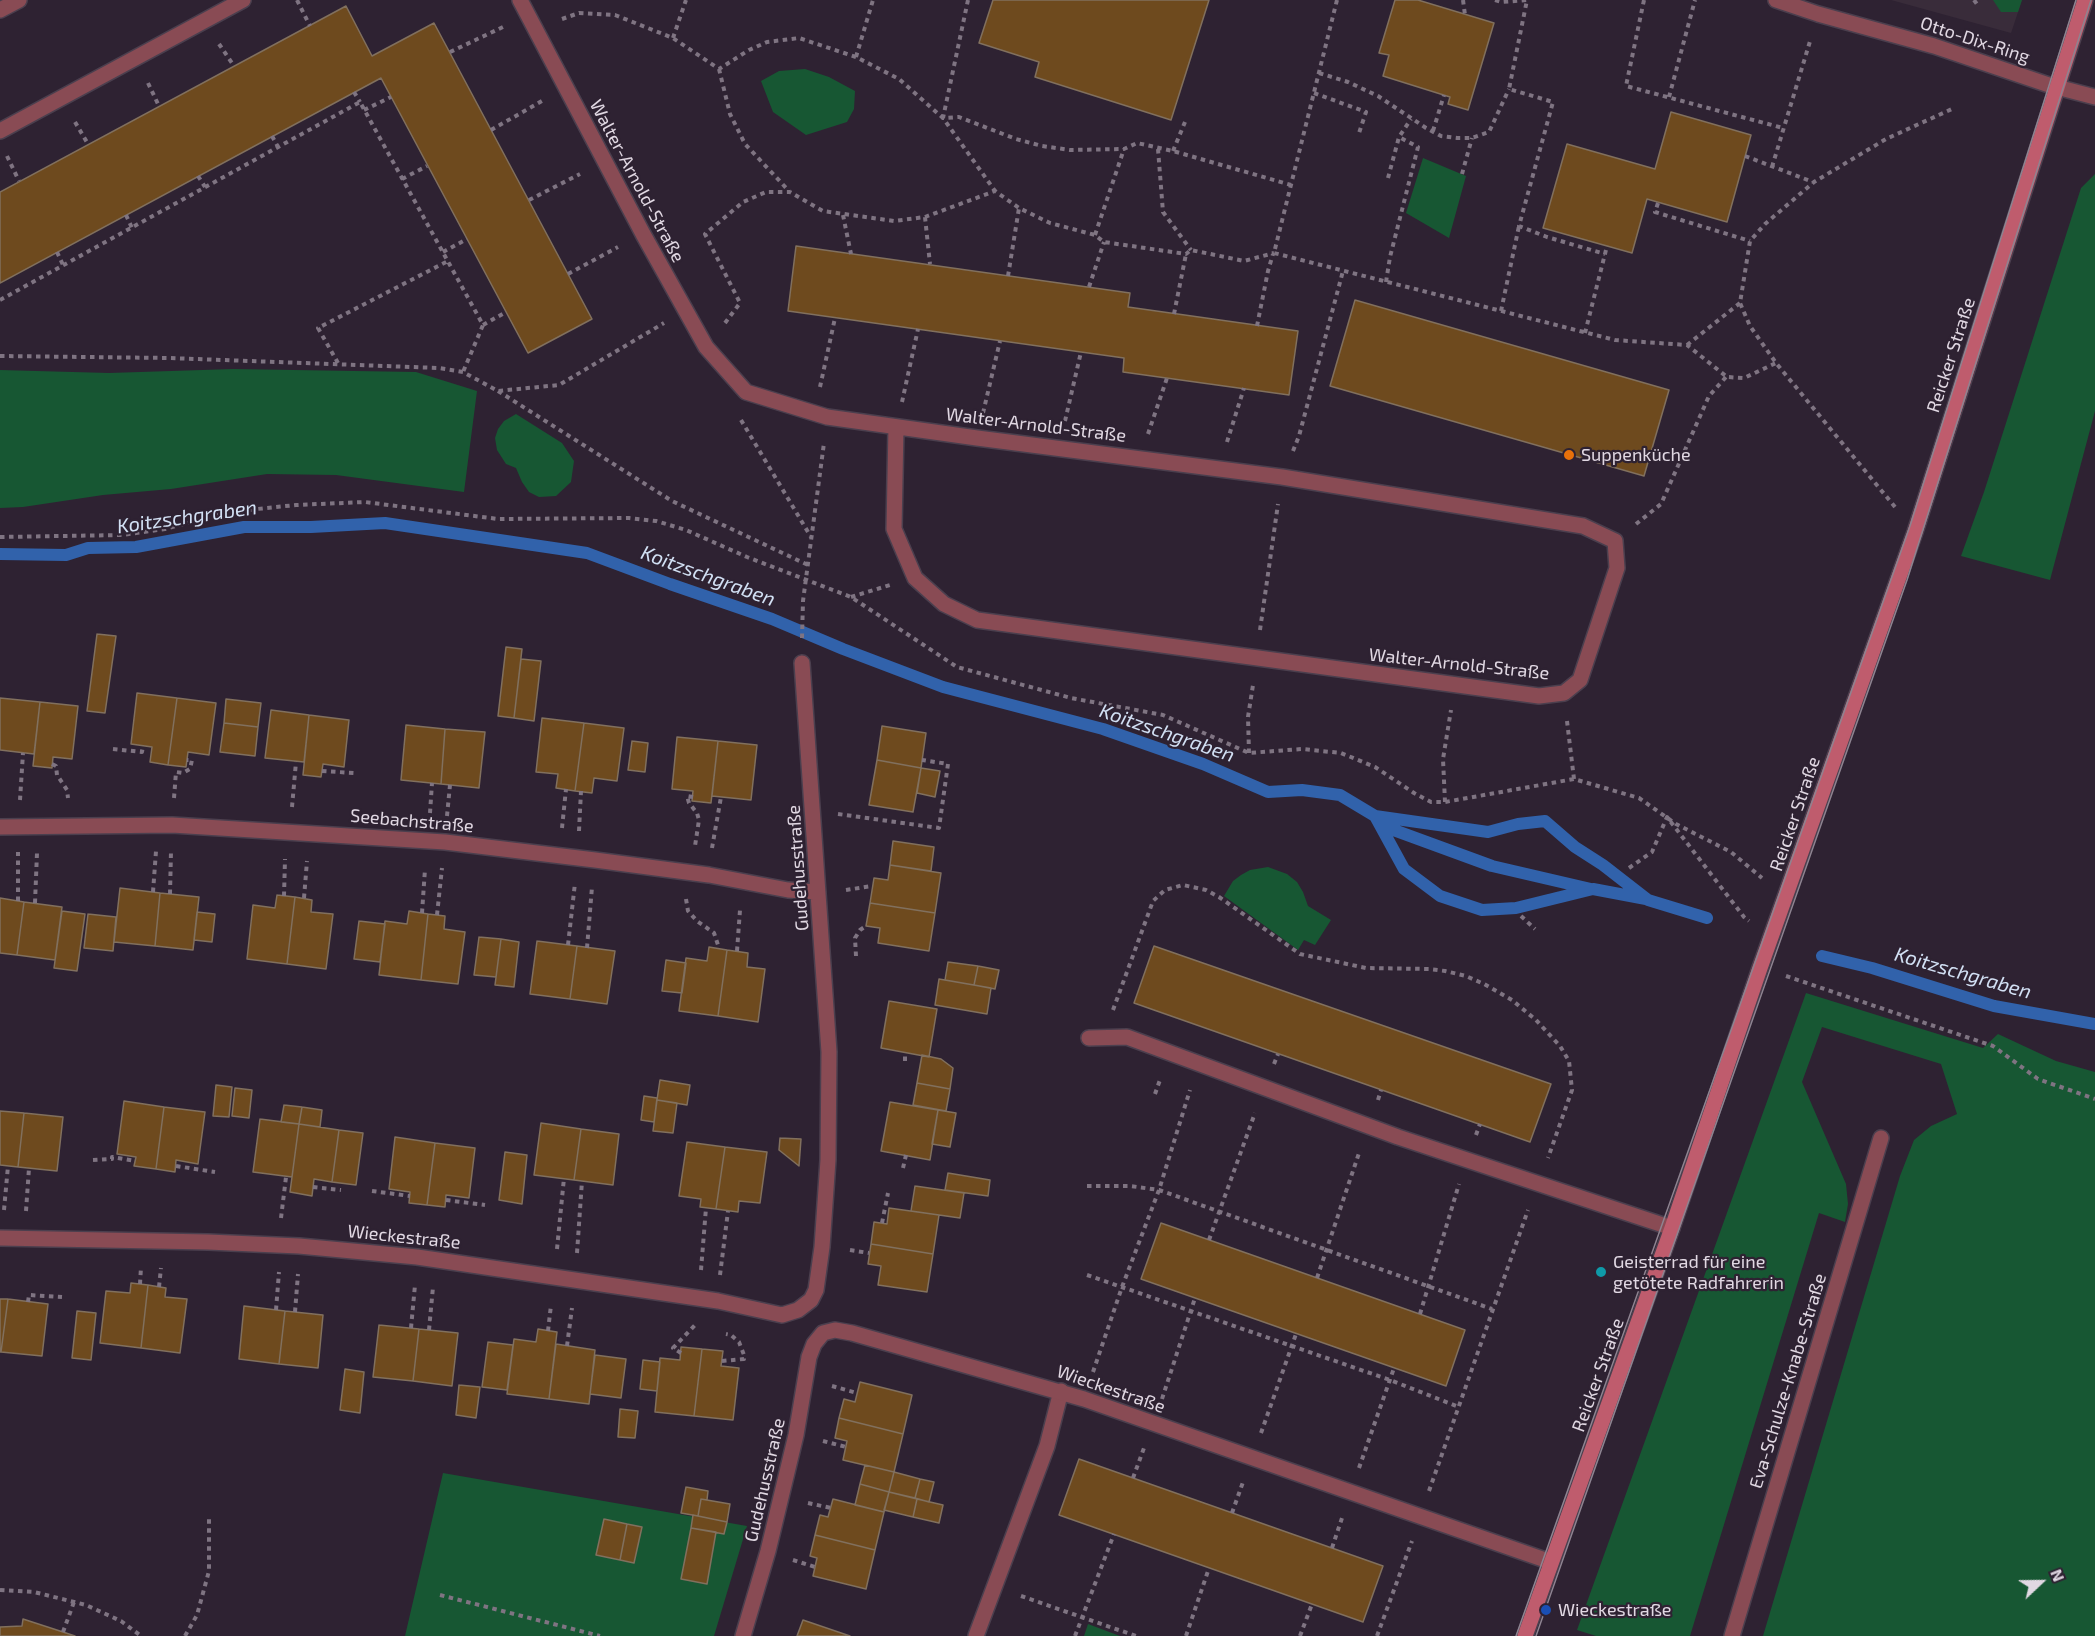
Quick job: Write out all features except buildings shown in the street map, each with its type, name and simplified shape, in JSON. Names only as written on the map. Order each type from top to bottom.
[{"type":"street","points":[[0,10],[19,0]]},
{"type":"street","points":[[0,131],[243,0]]},
{"type":"street","name":"Walter-Arnold-Straße","points":[[520,0],[643,234],[706,347],[747,392],[821,415],[977,438],[1219,468],[1583,526],[1615,541],[1617,568],[1580,680],[1564,693],[1539,696],[977,620],[944,604],[915,578],[894,529],[896,427]]},
{"type":"street","name":"Otto-Dix-Ring","points":[[1776,0],[1934,46],[2095,97]]},
{"type":"street","name":"Reicker Straße","points":[[1525,1636],[1672,1228],[1760,968],[1915,532],[2085,0]]},
{"type":"street","name":"Gudehusstraße","points":[[798,1310],[811,1300],[816,1290],[827,1189],[830,1052],[802,663]]},
{"type":"street","name":"Seebachstraße","points":[[0,827],[165,825],[445,842],[595,860],[788,890],[818,892]]},
{"type":"street","points":[[1089,1038],[1127,1037],[1369,1126],[1672,1228]]},
{"type":"street","name":"Eva-Schulze-Knabe-Straße","points":[[1732,1636],[1881,1138]]},
{"type":"street","name":"Wieckestraße","points":[[1,1238],[299,1246],[417,1257],[555,1276],[718,1300],[782,1315],[798,1310]]},
{"type":"street","name":"Wieckestraße","points":[[823,1333],[835,1330],[852,1333],[1061,1391],[1551,1562]]},
{"type":"street","name":"Gudehusstraße","points":[[743,1636],[768,1551],[796,1435],[809,1357],[814,1344],[823,1333]]},
{"type":"street","points":[[976,1636],[1047,1446],[1061,1391]]},
{"type":"path","points":[[297,0],[309,26]]},
{"type":"path","points":[[673,38],[686,0]]},
{"type":"path","points":[[856,57],[873,0]]},
{"type":"path","points":[[943,118],[968,0]]},
{"type":"path","points":[[1257,326],[1268,271],[1337,0]]},
{"type":"path","points":[[1463,0],[1465,15]]},
{"type":"path","points":[[1318,73],[1348,82],[1378,96],[1441,136],[1472,138],[1489,132],[1509,89],[1527,0],[1502,2],[1495,0]]},
{"type":"path","points":[[1644,0],[1626,86],[1783,128]]},
{"type":"path","points":[[1670,97],[1695,0]]},
{"type":"path","points":[[1974,0],[1979,7]]},
{"type":"path","points":[[536,30],[579,13],[615,15],[673,38],[719,69],[730,114],[745,144],[790,192],[823,211],[894,221],[925,217],[995,191]]},
{"type":"path","points":[[1772,167],[1818,14]]},
{"type":"path","points":[[450,52],[529,15]]},
{"type":"path","points":[[719,69],[749,50],[767,42],[798,38],[856,57],[899,79],[943,118],[995,191],[1019,208],[1050,223],[1095,235],[1104,242],[1186,254]]},
{"type":"path","points":[[491,130],[566,88]]},
{"type":"path","points":[[1501,311],[1519,226],[1553,102],[1509,89]]},
{"type":"path","points":[[354,92],[483,325]]},
{"type":"path","points":[[1314,93],[1366,112],[1358,136]]},
{"type":"path","points":[[1433,132],[1444,95]]},
{"type":"path","points":[[364,110],[390,96]]},
{"type":"path","points":[[0,300],[360,102]]},
{"type":"path","points":[[1915,532],[1776,363],[1750,326],[1740,303],[1750,241],[1765,224],[1814,182],[1886,139],[1952,110]]},
{"type":"path","points":[[943,118],[959,117],[1016,139],[1070,150],[1124,149],[1137,143],[1291,185]]},
{"type":"path","points":[[1388,178],[1399,137],[1411,119]]},
{"type":"path","points":[[1173,151],[1185,122]]},
{"type":"path","points":[[272,136],[278,147]]},
{"type":"path","points":[[1386,282],[1390,257],[1418,147],[1399,137]]},
{"type":"path","points":[[1462,174],[1472,138]]},
{"type":"path","points":[[1095,235],[1124,149]]},
{"type":"path","points":[[1158,149],[1163,212],[1191,250],[1244,261],[1274,253],[1616,340],[1687,345],[1727,377],[1744,378],[1776,363]]},
{"type":"path","points":[[5,152],[19,181]]},
{"type":"path","points":[[1745,156],[1814,182]]},
{"type":"path","points":[[529,200],[605,162]]},
{"type":"path","points":[[402,179],[427,166]]},
{"type":"path","points":[[198,176],[204,187]]},
{"type":"path","points":[[706,347],[740,303],[705,234],[743,202],[766,192],[790,192]]},
{"type":"path","points":[[1658,203],[1655,212],[1750,241]]},
{"type":"path","points":[[1008,276],[1019,208]]},
{"type":"path","points":[[126,215],[132,228]]},
{"type":"path","points":[[843,215],[851,254]]},
{"type":"path","points":[[925,217],[930,264]]},
{"type":"path","points":[[1519,226],[1605,254]]},
{"type":"path","points":[[568,274],[643,234]]},
{"type":"path","points":[[443,252],[467,239]]},
{"type":"path","points":[[1089,287],[1104,242]]},
{"type":"path","points":[[1585,333],[1607,246]]},
{"type":"path","points":[[1174,314],[1186,254],[1191,250]]},
{"type":"path","points":[[57,252],[63,265]]},
{"type":"path","points":[[338,363],[318,328],[448,261]]},
{"type":"path","points":[[1687,345],[1740,303]]},
{"type":"path","points":[[498,391],[559,385],[685,310]]},
{"type":"path","points":[[463,372],[483,325],[506,312]]},
{"type":"path","points":[[802,663],[803,601],[821,415],[835,318]]},
{"type":"path","points":[[896,427],[918,329]]},
{"type":"path","points":[[977,438],[1000,341]]},
{"type":"path","points":[[1059,448],[1081,352]]},
{"type":"path","points":[[0,356],[338,363],[439,368],[463,372],[498,391],[672,501],[808,565]]},
{"type":"path","points":[[1615,541],[1661,504],[1709,396],[1727,377]]},
{"type":"path","points":[[1140,458],[1167,378]]},
{"type":"path","points":[[1219,468],[1244,388]]},
{"type":"path","points":[[747,392],[737,414],[811,537]]},
{"type":"path","points":[[0,537],[122,535],[165,529],[218,515],[257,509],[365,502],[498,519],[629,518],[656,521],[686,530],[851,597],[957,667],[1071,698],[1163,715],[1249,753],[1302,749],[1341,753],[1375,767],[1431,802],[1445,802],[1574,778],[1639,798],[1667,818],[1731,852],[1786,897]]},
{"type":"path","points":[[851,597],[915,578]]},
{"type":"path","points":[[1445,802],[1443,759],[1455,686]]},
{"type":"path","points":[[1564,693],[1574,778]]},
{"type":"path","points":[[1248,717],[1249,753]]},
{"type":"path","points":[[113,748],[142,752],[143,746]]},
{"type":"path","points":[[18,901],[18,827],[23,753]]},
{"type":"path","points":[[153,892],[176,772],[183,773],[190,769],[192,760],[187,760]]},
{"type":"path","points":[[813,811],[939,828],[948,764],[922,760]]},
{"type":"path","points":[[284,896],[296,762]]},
{"type":"path","points":[[52,764],[56,766],[57,775],[67,790],[68,826]]},
{"type":"path","points":[[322,771],[354,773]]},
{"type":"path","points":[[559,856],[566,789]]},
{"type":"path","points":[[568,945],[581,791]]},
{"type":"path","points":[[693,797],[687,796],[699,820],[686,903],[688,911],[697,921],[714,933],[719,948]]},
{"type":"path","points":[[709,876],[717,810],[721,797]]},
{"type":"path","points":[[1629,867],[1652,852],[1667,818]]},
{"type":"path","points":[[1667,818],[1743,916],[1772,936]]},
{"type":"path","points":[[35,903],[38,825]]},
{"type":"path","points":[[165,825],[170,894]]},
{"type":"path","points":[[304,898],[310,833]]},
{"type":"path","points":[[422,913],[427,841]]},
{"type":"path","points":[[437,915],[445,842]]},
{"type":"path","points":[[587,948],[595,860]]},
{"type":"path","points":[[737,951],[742,882]]},
{"type":"path","points":[[1521,916],[1535,930]]},
{"type":"path","points":[[856,956],[855,938],[866,926]]},
{"type":"path","points":[[1760,968],[1994,1046],[2038,1079],[2095,1100]]},
{"type":"path","points":[[905,1053],[905,1061]]},
{"type":"path","points":[[1209,1240],[1278,1054]]},
{"type":"path","points":[[1084,1399],[1122,1287],[1159,1190],[1198,1064]]},
{"type":"path","points":[[1317,1278],[1381,1089]]},
{"type":"path","points":[[1420,1314],[1480,1124]]},
{"type":"path","points":[[903,1168],[906,1155]]},
{"type":"path","points":[[93,1160],[112,1159],[112,1157],[135,1161]]},
{"type":"path","points":[[1,1238],[8,1166]]},
{"type":"path","points":[[176,1166],[215,1172]]},
{"type":"path","points":[[24,1238],[29,1168]]},
{"type":"path","points":[[276,1310],[286,1177]]},
{"type":"path","points":[[555,1276],[564,1178]]},
{"type":"path","points":[[567,1346],[575,1279],[582,1181]]},
{"type":"path","points":[[1087,1186],[1130,1186],[1159,1190],[1492,1310]]},
{"type":"path","points":[[313,1187],[341,1190]]},
{"type":"path","points":[[372,1191],[410,1196]]},
{"type":"path","points":[[882,1223],[888,1193]]},
{"type":"path","points":[[446,1200],[485,1205]]},
{"type":"path","points":[[681,1353],[673,1348],[696,1325],[706,1208]]},
{"type":"path","points":[[722,1361],[744,1359],[738,1342],[731,1335],[714,1330],[728,1210]]},
{"type":"path","points":[[295,1312],[299,1246]]},
{"type":"path","points":[[411,1328],[417,1257]]},
{"type":"path","points":[[429,1330],[436,1260]]},
{"type":"path","points":[[1087,1275],[1390,1380],[1459,1407]]},
{"type":"path","points":[[28,1302],[29,1295],[62,1297]]},
{"type":"path","points":[[1133,1478],[1195,1298]]},
{"type":"path","points":[[1232,1513],[1296,1334]]},
{"type":"path","points":[[1332,1548],[1394,1368]]},
{"type":"path","points":[[185,1636],[197,1615],[209,1571],[209,1518]]},
{"type":"path","points":[[1075,1636],[1114,1534]]},
{"type":"path","points":[[1186,1636],[1209,1568]]},
{"type":"path","points":[[994,1586],[1136,1636]]},
{"type":"path","points":[[0,1590],[34,1592],[86,1605],[122,1622],[141,1636]]},
{"type":"path","points":[[440,1595],[600,1636]]},
{"type":"path","points":[[63,1632],[74,1602]]},
{"type":"path","points":[[1300,1636],[1312,1604]]},
{"type":"shaded area","points":[[1891,0],[2022,0],[2011,33]]},
{"type":"green space","points":[[1993,0],[2022,0],[2018,12],[2001,12]]},
{"type":"green space","points":[[805,69],[829,77],[855,91],[854,109],[847,122],[806,135],[773,112],[761,81],[779,71]]},
{"type":"green space","points":[[1423,158],[1466,176],[1449,238],[1406,213]]},
{"type":"green space","points":[[2095,174],[2095,411],[2050,580],[1961,556],[1984,492],[2081,188]]},
{"type":"green space","points":[[233,369],[416,372],[477,391],[464,492],[336,475],[267,474],[171,489],[0,508],[0,370],[109,373]]},
{"type":"green space","points":[[516,414],[562,443],[574,461],[571,482],[556,496],[539,497],[529,492],[516,468],[506,464],[497,450],[495,438],[498,429],[504,421]]},
{"type":"green space","points":[[1268,867],[1287,874],[1297,882],[1308,906],[1331,920],[1315,945],[1304,940],[1298,950],[1224,896],[1233,881],[1241,875],[1250,870]]},
{"type":"green space","points":[[1806,993],[1983,1048],[1998,1034],[2056,1061],[2095,1072],[2095,1636],[1763,1636],[1900,1176],[1914,1140],[1931,1126],[1957,1114],[1941,1064],[1822,1027],[1802,1082],[1846,1184],[1848,1204],[1845,1222],[1819,1213],[1690,1636],[1596,1636],[1577,1630]]},
{"type":"green space","points":[[443,1473],[747,1526],[714,1636],[405,1636]]},
{"type":"green space","points":[[1088,1624],[1120,1636],[1084,1636]]},
{"type":"waterway","name":"Koitzschgraben","points":[[0,554],[66,555],[88,548],[136,547],[244,527],[311,527],[385,523],[587,553],[772,619],[943,687],[1103,729],[1203,764],[1268,792],[1302,790],[1340,795],[1375,816],[1488,832],[1518,824],[1545,821],[1575,847],[1603,865],[1648,900],[1707,918]]},
{"type":"waterway","name":"Koitzschgraben","points":[[1375,816],[1404,869],[1440,896],[1482,910],[1516,908],[1593,889],[1646,899]]},
{"type":"waterway","name":"Koitzschgraben","points":[[1380,825],[1492,866],[1591,889]]},
{"type":"waterway","name":"Koitzschgraben","points":[[1822,956],[1872,968],[1994,1006],[2095,1024]]},
{"type":"tram line","points":[[1516,1636],[1910,526],[2076,0]]},
{"type":"tram line","points":[[1536,1636],[1907,580],[2091,0]]},
{"type":"place","name":"Suppenküche","points":[[1569,455]]},
{"type":"place","name":"Geisterrad für eine getötete Radfahrerin","points":[[1601,1272]]},
{"type":"place","name":"Wieckestraße","points":[[1546,1610]]}]
